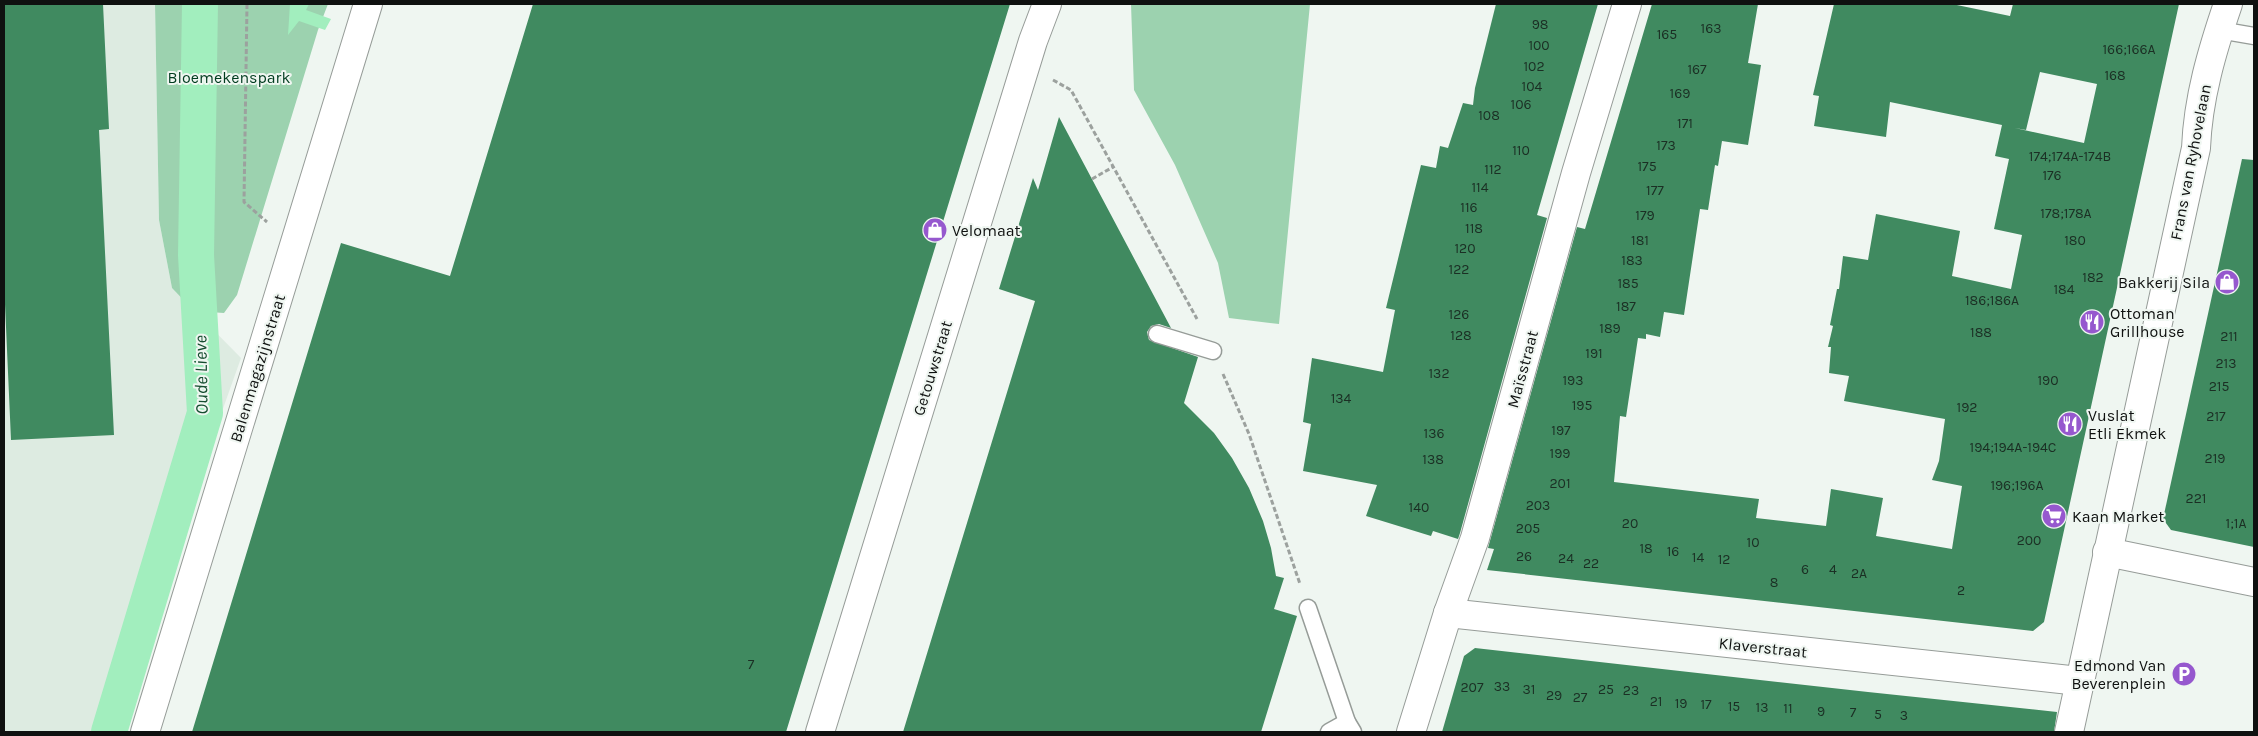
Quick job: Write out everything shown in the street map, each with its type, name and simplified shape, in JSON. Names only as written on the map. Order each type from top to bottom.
[{"type":"street","name":"Balenmagazijnstraat","points":[[145,732],[368,4]]},
{"type":"street","name":"Getouwstraat","points":[[820,732],[1030,50],[1047,4]]},
{"type":"street","name":"Maïsstraat","points":[[1411,732],[1448,613],[1475,538],[1576,173],[1627,4]]},
{"type":"street","name":"Frans van Ryhovelaan","points":[[2069,732],[2196,148],[2199,107],[2219,30],[2228,4]]},
{"type":"street","points":[[2107,552],[2254,582]]},
{"type":"street","name":"Klaverstraat","points":[[1448,613],[2079,681]]},
{"type":"lane","points":[[2219,30],[2254,36]]},
{"type":"lane","points":[[1157,334],[1213,351]]},
{"type":"lane","points":[[1308,608],[1350,727],[1329,732]]},
{"type":"path","points":[[247,4],[244,202],[294,245]]},
{"type":"path","points":[[1092,179],[1113,168]]},
{"type":"shaded area","points":[[4,4],[155,4],[159,220],[172,288],[241,358],[108,732],[4,732]]},
{"type":"shaded area","points":[[290,4],[309,4],[306,10],[331,19],[325,30],[299,21],[288,35]]},
{"type":"green space","name":"Bloemekenspark","points":[[155,4],[328,4],[318,30],[237,295],[224,313],[194,311],[172,288],[159,220]]},
{"type":"green space","points":[[1131,4],[1310,4],[1279,324],[1229,318],[1218,263],[1175,165],[1134,90]]},
{"type":"building","points":[[4,4],[103,4],[109,129],[99,130],[114,435],[11,440],[4,282]]},
{"type":"building","points":[[533,4],[1010,4],[786,732],[192,732],[341,243],[450,276]]},
{"type":"building","points":[[1496,4],[1598,4],[1537,215],[1547,218],[1458,539],[1433,531],[1431,536],[1366,516],[1377,485],[1303,471],[1311,424],[1303,422],[1312,358],[1383,372],[1395,310],[1386,308],[1421,165],[1436,168],[1440,146],[1448,148],[1463,103],[1473,105],[1475,88]]},
{"type":"building","points":[[1652,4],[1758,4],[1748,63],[1761,65],[1748,145],[1722,141],[1718,166],[1715,165],[1708,210],[1700,209],[1684,315],[1664,312],[1660,337],[1646,334],[1646,339],[1638,338],[1626,417],[1620,416],[1614,482],[1759,499],[1756,518],[1826,526],[1831,489],[1883,498],[1876,536],[1952,549],[1962,486],[1932,480],[1939,461],[1945,419],[1844,401],[1849,376],[1829,373],[1831,347],[1828,347],[1833,326],[1830,325],[1837,289],[1839,289],[1843,256],[1868,260],[1876,214],[1960,231],[1952,276],[2011,289],[2022,235],[1994,229],[2009,159],[1995,156],[2002,125],[1890,102],[1886,137],[1814,126],[1819,96],[1813,95],[1834,4],[1952,4],[2010,16],[2013,4],[2179,4],[2044,622],[2033,631],[1487,570],[1494,549],[1488,548],[1577,227],[1585,229]],"holes":[[[2040,72],[2097,84],[2084,143],[2015,128],[2026,130]]]},
{"type":"building","points":[[1059,117],[1171,328],[1159,324],[1151,326],[1147,332],[1149,340],[1198,357],[1184,403],[1214,433],[1232,458],[1249,488],[1263,521],[1271,548],[1276,576],[1284,578],[1274,609],[1297,616],[1261,732],[903,732],[1035,301],[999,289],[1033,178],[1038,190]]},
{"type":"building","points":[[2242,159],[2254,160],[2254,547],[2171,530],[2163,519]]},
{"type":"building","points":[[1475,648],[2057,712],[2054,732],[1442,732],[1464,656]]},
{"type":"waterway","name":"Oude Lieve","points":[[109,732],[205,413],[196,255],[200,4]]},
{"type":"place","name":"Velomaat","points":[[935,230]]},
{"type":"place","name":"Bakkerij Sila","points":[[2227,282]]},
{"type":"place","name":"Ottoman Grillhouse","points":[[2092,322]]},
{"type":"place","name":"Vuslat Etli Ekmek","points":[[2070,424]]},
{"type":"place","name":"Kaan Market","points":[[2054,516]]},
{"type":"place","name":"Edmond Van Beverenplein","points":[[2184,674]]}]
